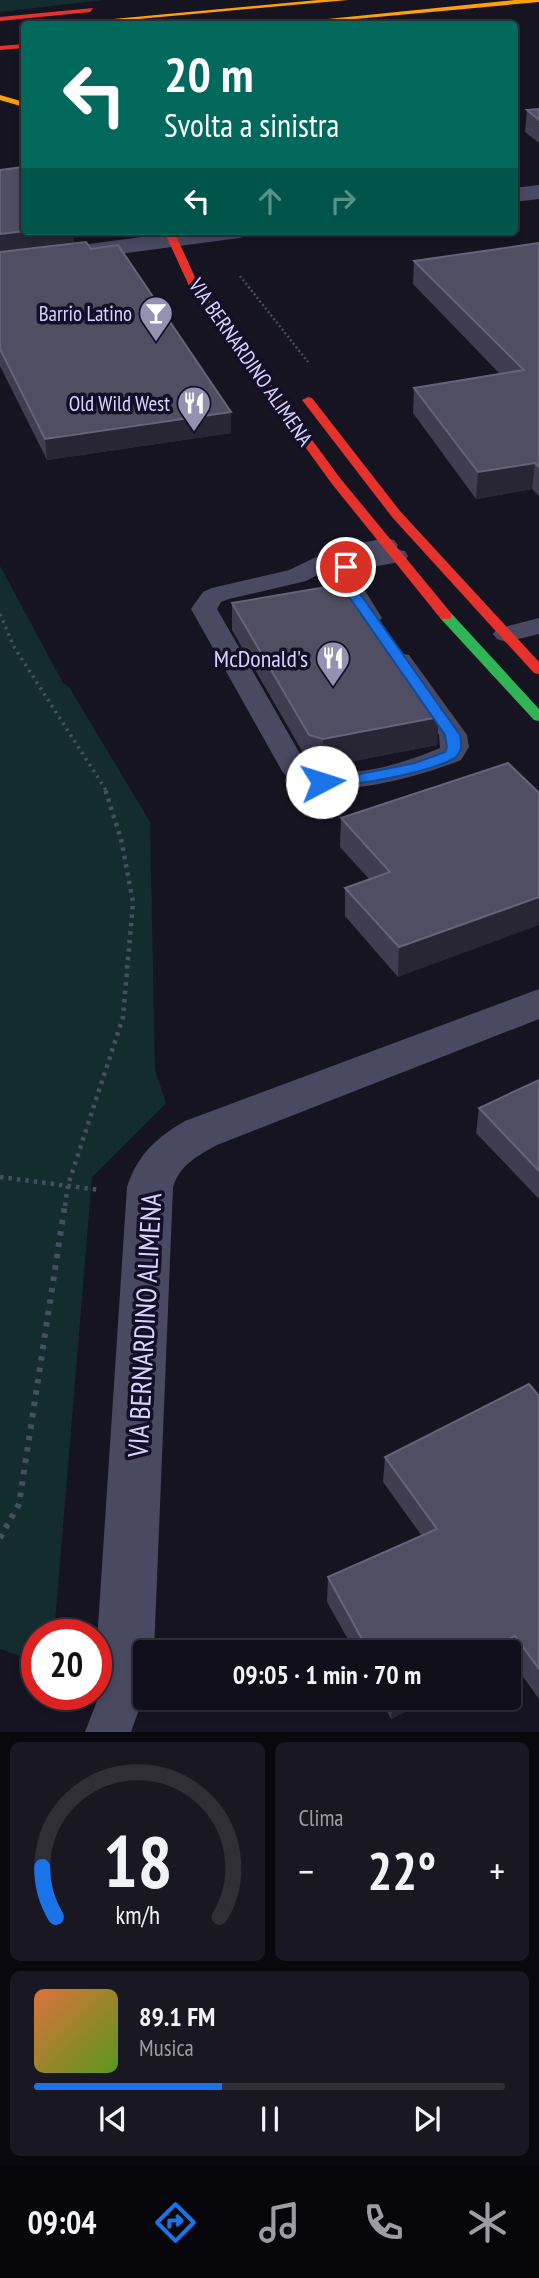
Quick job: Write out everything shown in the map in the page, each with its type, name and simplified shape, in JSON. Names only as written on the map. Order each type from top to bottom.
[{"type":"main road","points":[[0,19],[193,0]]},
{"type":"main road","points":[[98,21],[344,0]]},
{"type":"main road","points":[[307,21],[539,0]]},
{"type":"main road","points":[[0,30],[21,28]]},
{"type":"main road","points":[[0,97],[21,104]]},
{"type":"main road","name":"VIA BERNARDINO ALIMENA","points":[[172,235],[200,264]]},
{"type":"main road","name":"VIA BERNARDINO ALIMENA","points":[[172,235],[194,286],[325,467],[391,551],[463,635],[539,717]]},
{"type":"main road","name":"VIA BERNARDINO ALIMENA","points":[[297,386],[396,514],[539,670]]},
{"type":"street","points":[[518,195],[539,192]]},
{"type":"street","points":[[0,263],[172,235]]},
{"type":"street","name":"VIA BERNARDINO ALIMENA","points":[[124,1673],[149,1199],[158,1164],[167,1154],[201,1133],[539,1003]]},
{"type":"lane","points":[[391,551],[346,567],[340,571],[342,578],[453,735],[455,747],[451,754],[419,767],[360,779],[322,782],[305,779],[296,771],[207,618],[204,609],[206,603],[221,593],[297,576],[343,552],[391,551]]},
{"type":"lane","points":[[506,634],[539,626]]},
{"type":"lane","name":"VIA BERNARDINO ALIMENA","points":[[108,1732],[120,1701],[124,1673]]},
{"type":"path","points":[[0,614],[14,648],[108,793],[121,839],[133,902],[124,1017],[68,1185],[19,1504],[0,1538]]},
{"type":"path","points":[[0,1177],[149,1199]]},
{"type":"green space","points":[[0,0],[104,0],[0,12]]},
{"type":"green space","points":[[0,566],[63,683],[69,687],[150,822],[155,1070],[166,1103],[92,1177],[55,1619],[21,1619],[21,1656],[0,1649]]},
{"type":"building","points":[[539,109],[539,120],[527,110]]},
{"type":"building","points":[[21,167],[21,231],[0,234],[0,170]]},
{"type":"building","points":[[86,242],[91,249],[118,245],[231,412],[45,439],[0,349],[0,252]]},
{"type":"building","points":[[539,243],[539,467],[535,463],[478,472],[414,388],[524,370],[414,261]]},
{"type":"building","name":"McDonald's","points":[[349,583],[439,717],[323,739],[309,735],[232,603]]},
{"type":"building","points":[[508,763],[539,793],[539,897],[399,947],[345,888],[390,872],[341,818]]},
{"type":"building","points":[[539,1080],[539,1171],[479,1108]]},
{"type":"building","points":[[529,1384],[539,1396],[539,1669],[521,1644],[521,1640],[515,1636],[506,1640],[362,1640],[328,1577],[437,1529],[385,1457]]},
{"type":"traffic: fast","points":[[446,616],[539,717]]},
{"type":"traffic: slow","points":[[98,21],[344,0]]},
{"type":"traffic: slow","points":[[312,21],[539,0]]},
{"type":"traffic: slow","points":[[0,97],[21,104]]},
{"type":"traffic: jam","points":[[0,19],[90,10]]},
{"type":"traffic: jam","points":[[0,48],[21,46]]},
{"type":"traffic: jam","points":[[171,235],[194,286],[336,481],[446,616]]},
{"type":"traffic: jam","points":[[308,400],[396,514],[539,670]]},
{"type":"place","name":"Barrio Latino","points":[[156,343]]},
{"type":"place","name":"Old Wild West","points":[[194,433]]},
{"type":"place","name":"McDonald's","points":[[333,688]]},
{"type":"route","points":[[322,782],[360,779],[419,767],[451,754],[455,747],[453,735],[342,578],[340,571],[346,567]]}]
